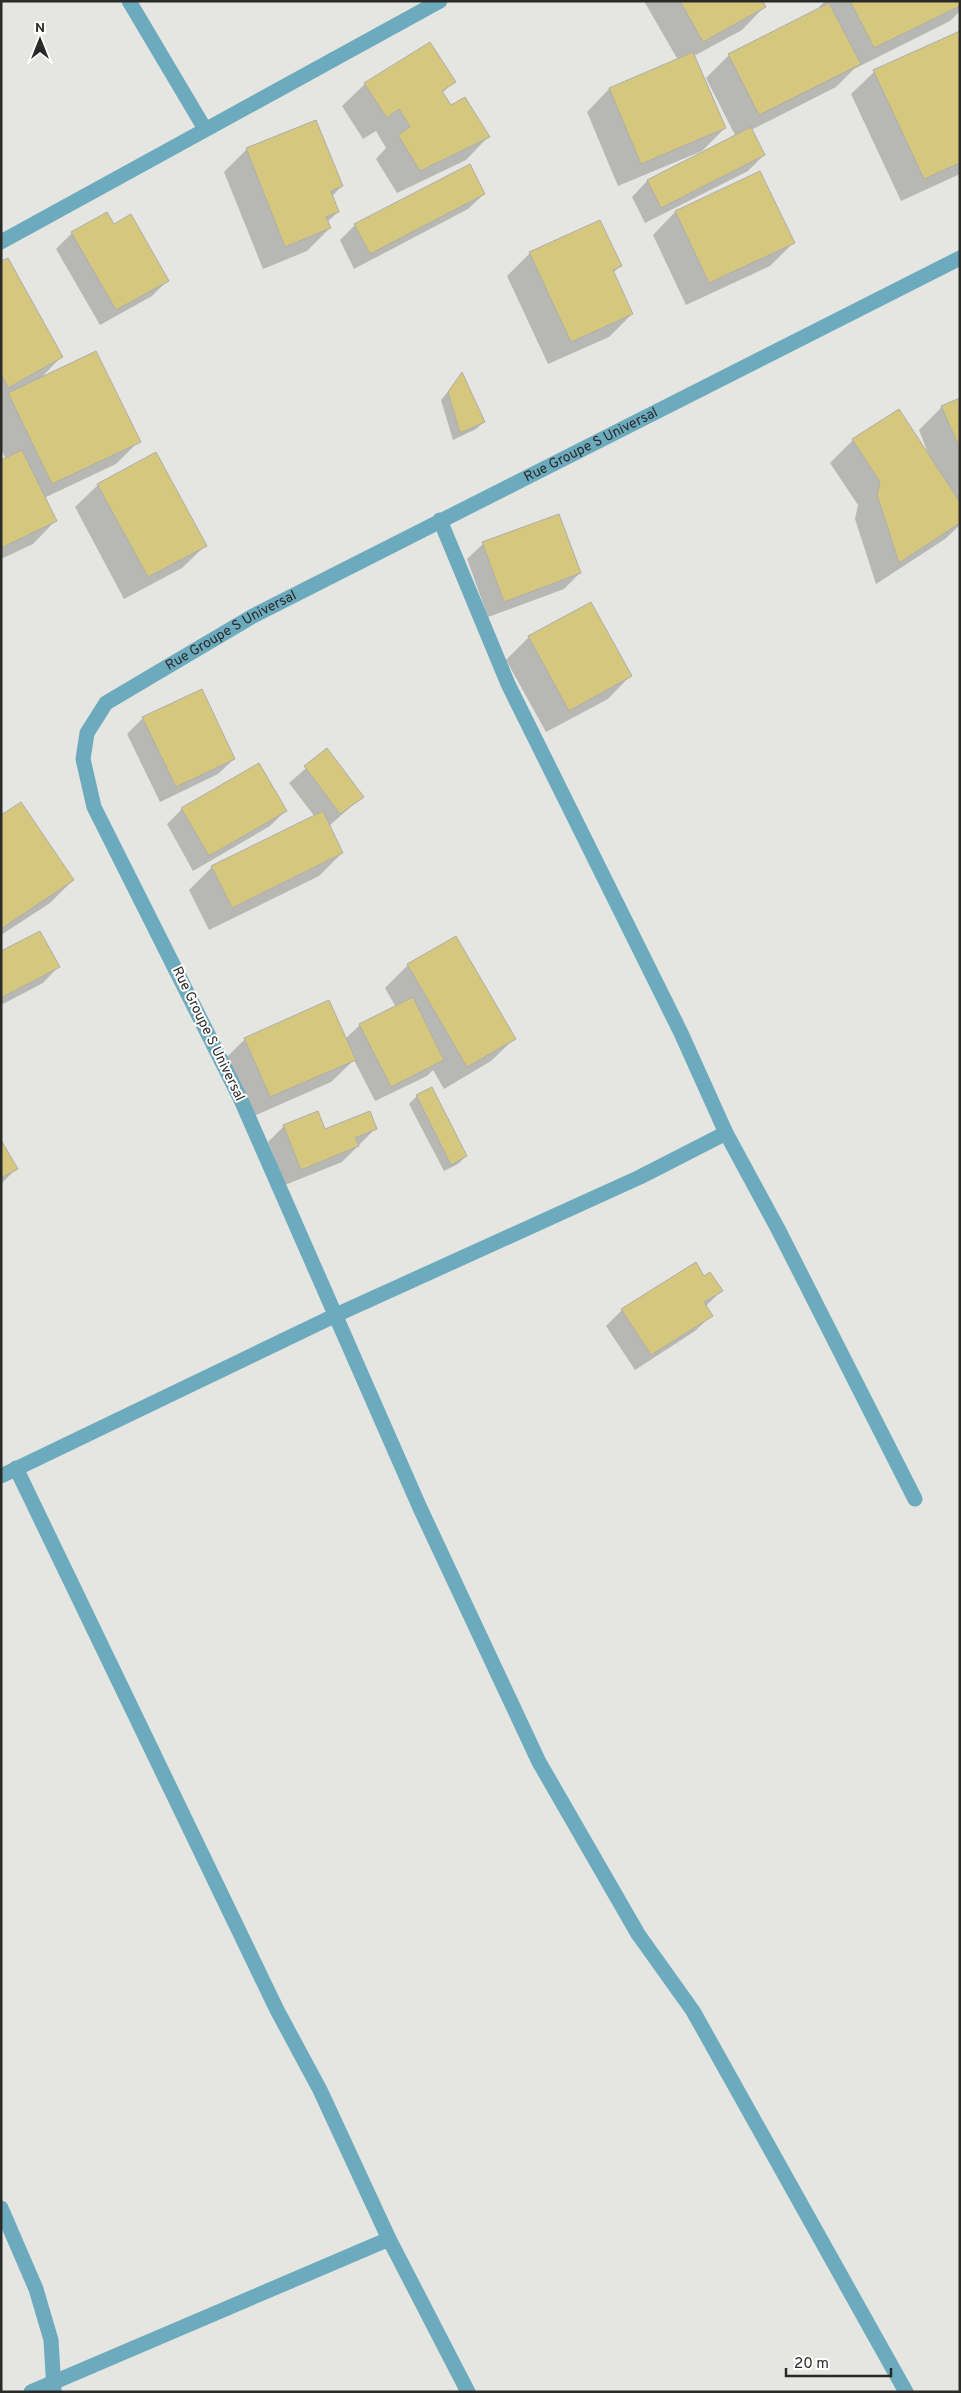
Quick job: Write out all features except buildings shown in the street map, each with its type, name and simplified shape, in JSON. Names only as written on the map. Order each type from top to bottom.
[{"type":"street","points":[[130,1],[205,129]]},
{"type":"street","points":[[1,242],[440,1]]},
{"type":"street","name":"Rue Groupe S Universal","points":[[906,2392],[693,2011],[638,1934],[538,1762],[420,1508],[241,1100],[94,807],[83,759],[87,733],[106,703],[253,616],[960,258]]},
{"type":"street","points":[[440,520],[508,684],[680,1033],[726,1133],[778,1228],[915,1499]]},
{"type":"street","points":[[1,1476],[336,1315],[640,1177],[726,1133]]},
{"type":"street","points":[[16,1468],[277,2010],[320,2090],[390,2239],[468,2392]]},
{"type":"street","points":[[1,2208],[36,2289],[50,2340],[54,2386]]},
{"type":"street","points":[[31,2392],[54,2386],[390,2239]]}]
